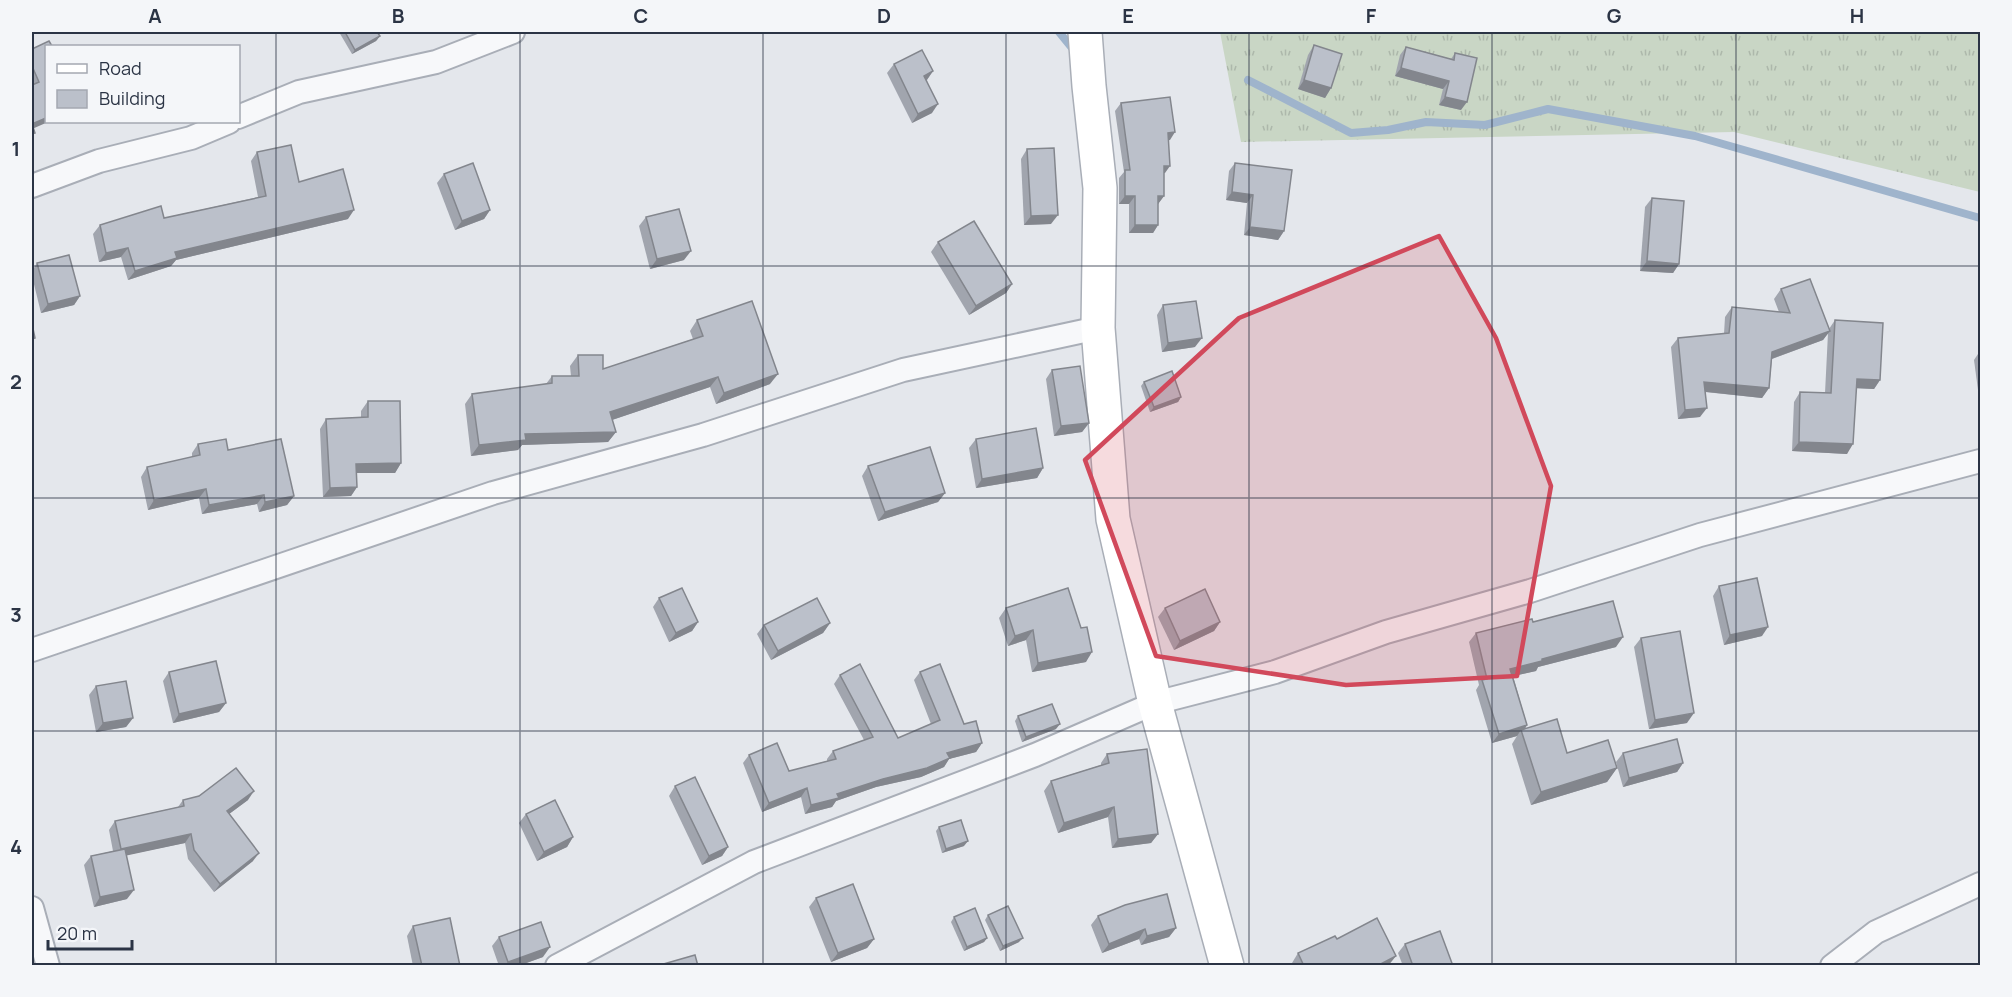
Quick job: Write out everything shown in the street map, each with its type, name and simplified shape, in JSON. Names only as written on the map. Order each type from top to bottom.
[{"type":"main road","points":[[1085,32],[1100,188],[1098,328],[1113,519],[1155,703],[1227,966]]},
{"type":"street","points":[[240,116],[299,92],[436,62],[513,32]]},
{"type":"street","points":[[32,186],[99,160],[191,138],[227,123]]},
{"type":"street","points":[[32,650],[493,493],[703,435],[903,370],[1098,328]]},
{"type":"street","points":[[569,963],[754,862],[1035,755],[1155,703],[1275,672],[1386,632],[1530,591],[1700,536],[1980,461]]},
{"type":"street","points":[[1832,966],[1876,932],[1980,884]]},
{"type":"street","points":[[32,908],[48,966]]},
{"type":"highlighted area","points":[[1439,236],[1496,338],[1551,486],[1517,676],[1346,685],[1156,656],[1085,460],[1239,318]]},
{"type":"green space","points":[[1220,32],[1980,32],[1980,192],[1734,132],[1241,142]]},
{"type":"building","points":[[345,32],[377,32],[380,36],[355,50]]},
{"type":"building","points":[[49,41],[51,45],[45,45],[45,118],[32,124],[32,85],[39,82],[32,66],[32,49]]},
{"type":"building","points":[[1314,45],[1342,54],[1331,88],[1304,80]]},
{"type":"building","points":[[1406,47],[1454,60],[1455,53],[1477,58],[1467,102],[1445,97],[1449,81],[1401,68]]},
{"type":"building","points":[[922,50],[933,71],[924,76],[938,104],[918,114],[894,64]]},
{"type":"building","points":[[1170,97],[1175,132],[1168,133],[1170,166],[1164,166],[1164,196],[1158,196],[1158,225],[1135,225],[1135,196],[1125,196],[1125,170],[1130,170],[1121,103]]},
{"type":"building","points":[[291,145],[299,182],[343,169],[354,210],[175,252],[177,258],[135,271],[128,248],[106,253],[100,225],[161,206],[164,218],[266,196],[257,152]]},
{"type":"building","points":[[1054,148],[1058,215],[1031,216],[1027,149]]},
{"type":"building","points":[[473,163],[490,210],[462,221],[444,174]]},
{"type":"building","points":[[1235,163],[1292,170],[1284,231],[1250,227],[1253,195],[1232,192]]},
{"type":"building","points":[[1652,198],[1684,201],[1679,264],[1647,261]]},
{"type":"building","points":[[679,209],[691,251],[657,259],[646,217]]},
{"type":"building","points":[[974,221],[1012,284],[976,306],[938,242]]},
{"type":"building","points":[[69,255],[80,296],[48,304],[37,263]]},
{"type":"building","points":[[1810,279],[1830,331],[1772,352],[1769,388],[1704,382],[1707,408],[1685,410],[1678,338],[1729,333],[1732,307],[1790,313],[1781,289]]},
{"type":"building","points":[[752,301],[778,374],[724,393],[718,377],[610,412],[616,432],[525,434],[526,440],[479,445],[472,394],[552,383],[552,376],[579,376],[578,355],[603,355],[603,369],[703,336],[697,320]]},
{"type":"building","points":[[1196,301],[1202,338],[1168,343],[1163,305]]},
{"type":"building","points":[[1835,320],[1883,323],[1880,380],[1857,379],[1853,444],[1799,442],[1800,392],[1831,393]]},
{"type":"building","points":[[1080,366],[1089,423],[1061,426],[1052,370]]},
{"type":"building","points":[[1172,371],[1181,397],[1154,407],[1144,382]]},
{"type":"building","points":[[368,401],[400,401],[401,463],[356,464],[357,487],[330,488],[326,419],[368,417]]},
{"type":"building","points":[[1036,428],[1043,468],[982,479],[976,439]]},
{"type":"building","points":[[226,439],[228,450],[281,439],[294,496],[265,502],[264,495],[209,505],[206,489],[154,500],[147,467],[200,455],[198,444]]},
{"type":"building","points":[[930,447],[945,493],[885,512],[868,466]]},
{"type":"building","points":[[1757,578],[1768,627],[1730,635],[1719,586]]},
{"type":"building","points":[[682,588],[698,622],[676,633],[659,598]]},
{"type":"building","points":[[1068,588],[1081,628],[1087,627],[1092,652],[1038,663],[1033,630],[1015,636],[1006,608]]},
{"type":"building","points":[[1205,589],[1220,622],[1180,641],[1165,608]]},
{"type":"building","points":[[817,598],[830,623],[778,651],[764,625]]},
{"type":"building","points":[[1613,601],[1623,637],[1510,669],[1527,725],[1499,734],[1482,680],[1487,679],[1476,633],[1532,619],[1533,622]]},
{"type":"building","points":[[1680,631],[1694,713],[1655,720],[1641,638]]},
{"type":"building","points":[[216,661],[226,703],[179,714],[169,672]]},
{"type":"building","points":[[860,664],[898,738],[940,720],[920,672],[940,664],[964,724],[976,721],[982,743],[947,753],[950,758],[927,768],[837,794],[839,798],[811,805],[807,788],[769,803],[749,755],[777,743],[789,771],[836,759],[833,751],[873,737],[840,675]]},
{"type":"building","points":[[126,681],[133,718],[103,723],[96,686]]},
{"type":"building","points":[[1052,704],[1060,724],[1026,737],[1018,716]]},
{"type":"building","points":[[1557,719],[1567,753],[1608,740],[1617,768],[1541,792],[1521,730]]},
{"type":"building","points":[[1677,739],[1683,763],[1629,778],[1623,753]]},
{"type":"building","points":[[1147,749],[1158,834],[1118,839],[1114,807],[1064,823],[1051,781],[1109,763],[1107,754]]},
{"type":"building","points":[[236,768],[254,791],[227,811],[259,853],[220,884],[194,850],[191,834],[121,849],[115,821],[184,806],[183,800],[199,796]]},
{"type":"building","points":[[695,777],[728,847],[709,856],[675,786]]},
{"type":"building","points":[[555,800],[573,837],[544,852],[526,814]]},
{"type":"building","points":[[961,820],[968,841],[946,849],[939,827]]},
{"type":"building","points":[[125,849],[134,890],[100,897],[91,856]]},
{"type":"building","points":[[853,884],[874,939],[838,953],[816,898]]},
{"type":"building","points":[[1167,894],[1176,928],[1147,936],[1145,929],[1109,944],[1098,916],[1125,905]]},
{"type":"building","points":[[1008,906],[1023,938],[1003,946],[988,915]]},
{"type":"building","points":[[975,908],[987,938],[967,947],[954,917]]},
{"type":"building","points":[[450,918],[460,966],[422,966],[413,926]]},
{"type":"building","points":[[1377,918],[1396,956],[1377,966],[1304,966],[1298,953],[1335,936],[1337,939]]},
{"type":"building","points":[[541,922],[550,947],[508,962],[499,937]]},
{"type":"building","points":[[1440,931],[1453,966],[1413,966],[1405,944]]},
{"type":"building","points":[[695,955],[698,966],[660,965]]},
{"type":"waterway","points":[[1059,32],[1072,48]]},
{"type":"waterway","points":[[1248,80],[1351,133],[1388,130],[1426,122],[1485,125],[1548,109],[1695,136],[1980,218]]}]
